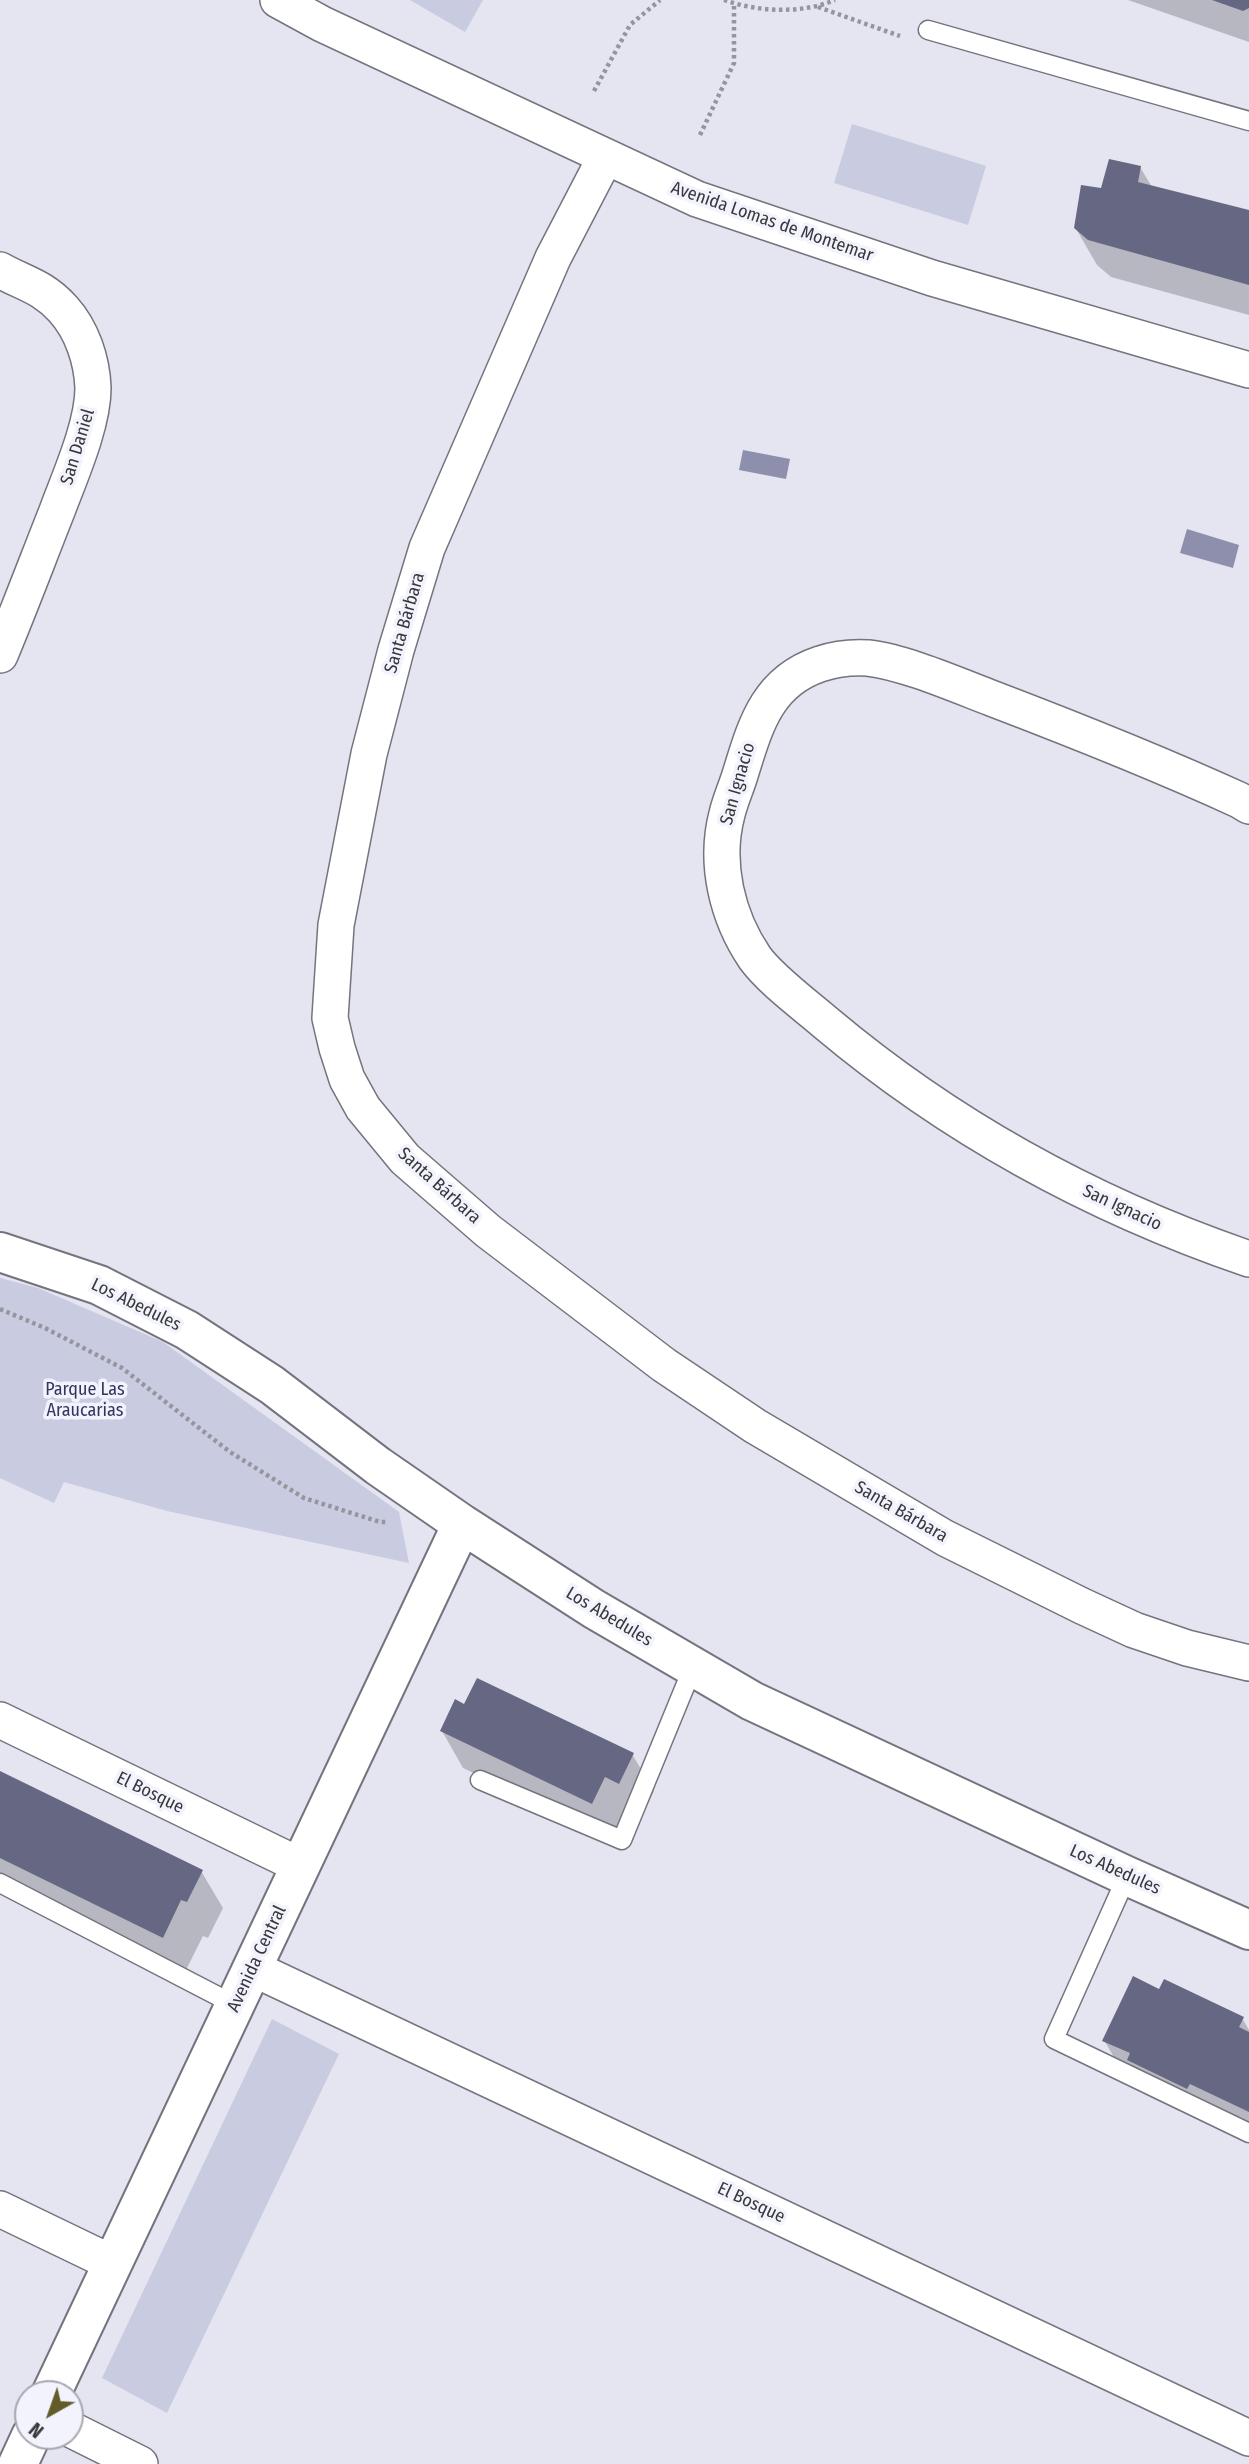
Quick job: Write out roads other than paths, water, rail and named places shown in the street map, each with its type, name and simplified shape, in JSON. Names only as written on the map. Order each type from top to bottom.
[{"type":"street","name":"Avenida Lomas de Montemar","points":[[278,0],[322,24],[697,199],[932,278],[1249,370]]},
{"type":"street","name":"Santa Bárbara","points":[[605,158],[552,258],[427,548],[396,650],[369,754],[336,925],[330,1018],[348,1079],[363,1108],[405,1159],[478,1222],[664,1365],[755,1426],[946,1538],[1082,1606],[1134,1630],[1187,1648],[1249,1663]]},
{"type":"street","name":"San Daniel","points":[[0,270],[27,281],[47,294],[63,310],[76,327],[85,347],[93,389],[75,466],[0,655]]},
{"type":"street","name":"San Ignacio","points":[[1246,793],[891,663],[867,658],[843,659],[818,665],[797,676],[777,691],[762,711],[726,815],[722,845],[723,876],[729,906],[741,935],[758,962],[853,1046],[915,1091],[1011,1153],[1127,1212],[1186,1237],[1249,1259]]},
{"type":"street","name":"Los Abedules","points":[[0,1252],[99,1285],[187,1330],[272,1385],[378,1466],[462,1524],[594,1609],[752,1701],[1249,1930]]},
{"type":"street","name":"Avenida Central","points":[[58,2380],[462,1524]]},
{"type":"street","name":"El Bosque","points":[[0,1720],[301,1866]]},
{"type":"street","name":"El Bosque","points":[[252,1968],[1249,2438]]},
{"type":"street","points":[[0,2209],[112,2263]]},
{"type":"street","points":[[84,2436],[140,2464]]},
{"type":"lane","points":[[928,30],[1249,121]]},
{"type":"lane","points":[[480,1780],[622,1840],[693,1667]]},
{"type":"lane","points":[[1127,1876],[1054,2039],[1249,2133]]},
{"type":"lane","points":[[0,1882],[235,2005]]},
{"type":"park label","name":"Parque Las Araucarias","points":[[85,1400]]}]
